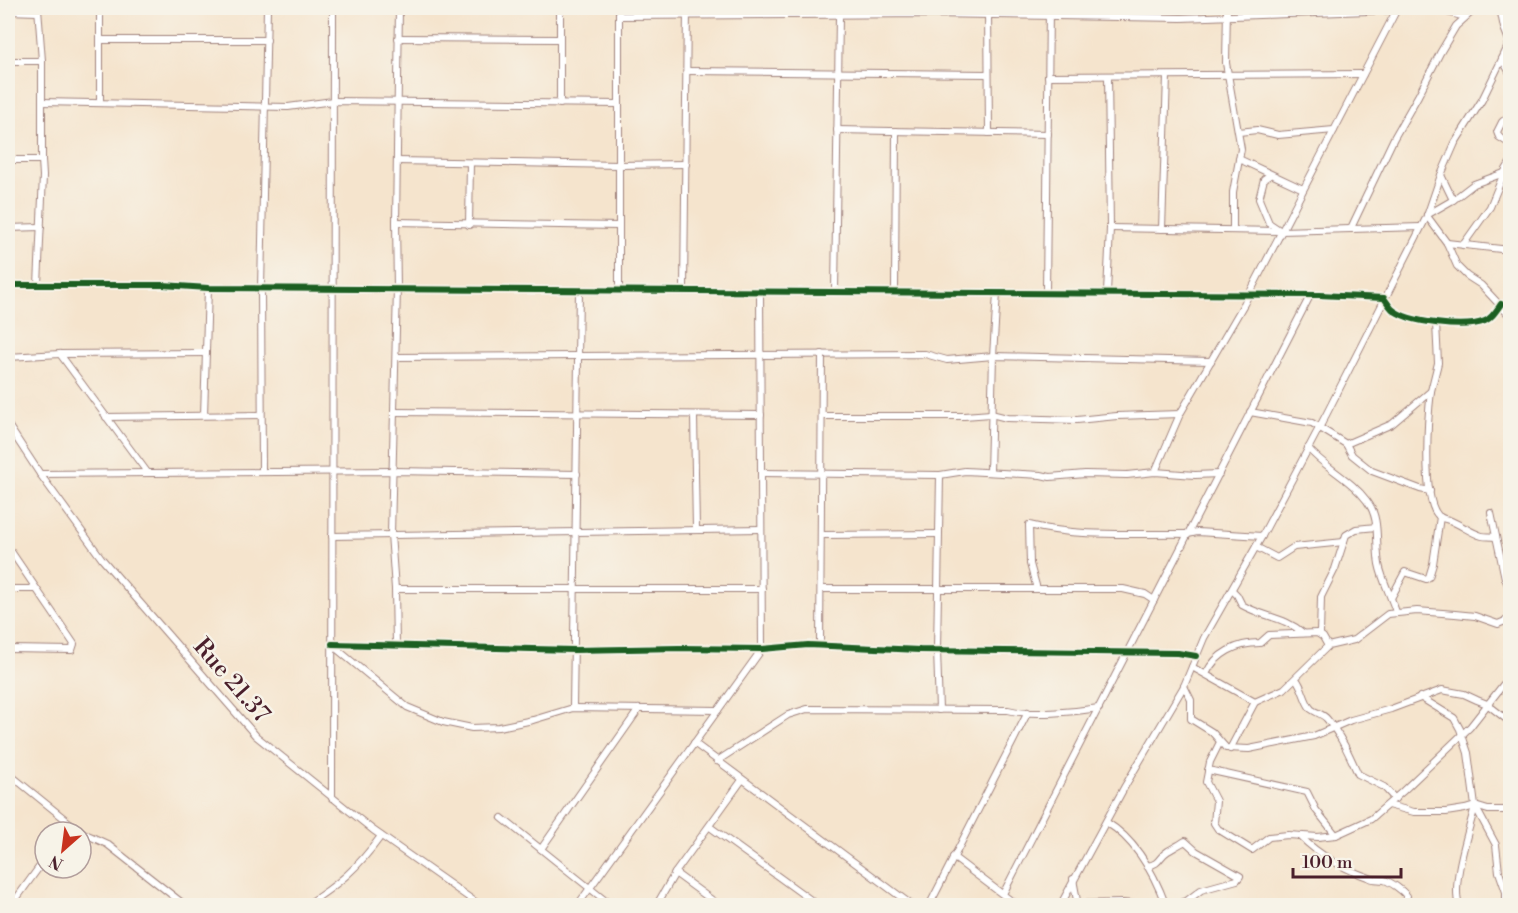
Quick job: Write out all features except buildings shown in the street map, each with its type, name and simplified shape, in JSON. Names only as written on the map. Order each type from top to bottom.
[{"type":"street","points":[[100,8],[100,102]]},
{"type":"street","points":[[262,471],[261,288],[267,8]]},
{"type":"street","points":[[332,798],[333,8]]},
{"type":"street","points":[[396,645],[391,534],[396,357],[399,8]]},
{"type":"street","points":[[560,8],[560,104]]},
{"type":"street","points":[[619,8],[619,290]]},
{"type":"street","points":[[684,290],[687,8]]},
{"type":"street","points":[[1227,8],[1226,63],[1241,148],[1233,192],[1233,230]]},
{"type":"street","points":[[1351,228],[1432,66],[1456,26],[1476,8]]},
{"type":"street","points":[[1060,906],[1073,878],[1184,686],[1196,656],[1319,428],[1427,216],[1455,143],[1482,100],[1510,42],[1500,8]]},
{"type":"street","points":[[619,16],[838,16],[931,11],[1049,11],[1107,18],[1227,18],[1398,9],[1440,10],[1465,17]]},
{"type":"street","points":[[1155,472],[1180,414],[1248,296],[1398,9]]},
{"type":"street","points":[[8,11],[38,10],[42,61],[44,176],[38,285]]},
{"type":"street","points":[[988,11],[989,133]]},
{"type":"street","points":[[1046,293],[1049,11]]},
{"type":"street","points":[[835,292],[838,16]]},
{"type":"street","points":[[398,38],[559,39]]},
{"type":"street","points":[[100,40],[267,40]]},
{"type":"street","points":[[1502,59],[1510,73]]},
{"type":"street","points":[[8,61],[42,61]]},
{"type":"street","points":[[687,71],[988,74]]},
{"type":"street","points":[[1048,76],[1363,74]]},
{"type":"street","points":[[1107,293],[1110,228],[1108,76]]},
{"type":"street","points":[[1162,229],[1167,76]]},
{"type":"street","points":[[42,102],[288,107],[333,101],[619,104]]},
{"type":"street","points":[[1510,115],[1502,122],[1497,132],[1499,137],[1510,144]]},
{"type":"street","points":[[837,130],[1048,134]]},
{"type":"street","points":[[1239,132],[1257,130],[1278,135],[1334,130]]},
{"type":"street","points":[[895,291],[896,131]]},
{"type":"street","points":[[1239,159],[1303,189]]},
{"type":"street","points":[[8,160],[42,160]]},
{"type":"street","points":[[397,161],[686,164]]},
{"type":"street","points":[[469,225],[470,163]]},
{"type":"street","points":[[1463,245],[1490,207],[1510,163]]},
{"type":"street","points":[[1427,216],[1474,184],[1504,173]]},
{"type":"street","points":[[1270,175],[1263,180],[1259,199],[1269,223],[1281,231]]},
{"type":"street","points":[[1441,175],[1453,200]]},
{"type":"street","points":[[1427,216],[1447,243],[1457,267],[1481,285],[1510,316]]},
{"type":"street","points":[[396,222],[619,226]]},
{"type":"street","points":[[8,228],[41,226]]},
{"type":"street","points":[[1110,228],[1281,231],[1421,227]]},
{"type":"street","points":[[1447,243],[1510,250]]},
{"type":"street","points":[[8,285],[1310,296],[1384,298],[1395,311],[1413,318],[1436,323],[1467,324],[1485,321],[1501,304]]},
{"type":"street","points":[[204,415],[208,288]]},
{"type":"street","points":[[573,708],[579,290]]},
{"type":"street","points":[[577,906],[762,649],[760,291]]},
{"type":"street","points":[[990,472],[997,293]]},
{"type":"street","points":[[1003,894],[1310,296]]},
{"type":"street","points":[[1436,323],[1438,363],[1431,391],[1427,433],[1430,491],[1435,511],[1440,517],[1483,536],[1496,537]]},
{"type":"street","points":[[8,357],[60,354],[206,353]]},
{"type":"street","points":[[60,354],[147,472]]},
{"type":"street","points":[[820,646],[822,354]]},
{"type":"street","points":[[396,357],[925,354],[947,360],[993,356],[1211,361]]},
{"type":"street","points":[[1346,444],[1392,424],[1431,391]]},
{"type":"street","points":[[394,412],[761,415]]},
{"type":"street","points":[[1250,412],[1301,420],[1346,444],[1352,455],[1372,471],[1430,491]]},
{"type":"street","points":[[822,416],[991,414],[1007,418],[1077,420],[1180,414]]},
{"type":"street","points":[[106,417],[261,415]]},
{"type":"street","points":[[694,416],[696,530]]},
{"type":"street","name":"Rue 21.37","points":[[8,425],[40,474],[102,559],[256,736],[381,836],[481,906]]},
{"type":"street","points":[[1308,448],[1365,499],[1376,517],[1379,565],[1396,612]]},
{"type":"street","points":[[40,474],[393,471],[578,474]]},
{"type":"street","points":[[761,473],[940,475],[965,471],[1041,474],[1050,477],[1085,474],[1127,476],[1155,472],[1219,474]]},
{"type":"street","points":[[939,710],[937,650],[940,475]]},
{"type":"street","points":[[1491,513],[1505,578],[1510,589]]},
{"type":"street","points":[[1391,598],[1405,572],[1425,579],[1429,577],[1440,517]]},
{"type":"street","points":[[1037,589],[1030,564],[1029,525],[1062,532],[1188,534],[1197,532],[1262,536]]},
{"type":"street","points":[[1328,646],[1320,634],[1321,597],[1335,569],[1348,533],[1376,527]]},
{"type":"street","points":[[332,536],[761,529]]},
{"type":"street","points":[[822,536],[938,534]]},
{"type":"street","points":[[1256,547],[1277,558],[1294,547],[1344,542]]},
{"type":"street","points":[[8,547],[74,644],[72,650],[8,649]]},
{"type":"street","points":[[8,589],[36,589]]},
{"type":"street","points":[[395,589],[762,589]]},
{"type":"street","points":[[822,589],[1123,589],[1145,594],[1154,600]]},
{"type":"street","points":[[1232,590],[1237,594],[1242,606],[1263,616],[1289,622],[1303,633]]},
{"type":"street","points":[[1230,749],[1255,702],[1275,694],[1296,679],[1328,646],[1354,639],[1388,614],[1418,611],[1475,616],[1498,624],[1510,620]]},
{"type":"street","points":[[1206,674],[1217,656],[1245,644],[1260,643],[1269,635],[1320,634]]},
{"type":"street","points":[[332,644],[574,650],[762,649],[808,645],[1196,656]]},
{"type":"street","points":[[332,644],[407,707],[443,722],[472,728],[499,727],[573,708],[718,710]]},
{"type":"street","points":[[1192,667],[1255,702]]},
{"type":"street","points":[[1220,742],[1208,770],[1206,782],[1216,801],[1214,823],[1218,829],[1252,850],[1269,837],[1336,835],[1364,823],[1395,799],[1470,727],[1510,676]]},
{"type":"street","points":[[1296,679],[1310,707],[1322,714],[1340,736],[1358,774],[1384,788],[1395,799]]},
{"type":"street","points":[[1184,686],[1191,700],[1191,719],[1212,732],[1223,747],[1230,749],[1249,749],[1314,736],[1438,691],[1464,694],[1487,704],[1510,722]]},
{"type":"street","points":[[1420,697],[1454,718],[1461,735],[1468,753],[1475,806],[1496,845],[1499,872],[1506,892],[1506,906]]},
{"type":"street","points":[[717,761],[788,715],[807,709],[1072,712],[1099,708]]},
{"type":"street","points":[[541,849],[639,709]]},
{"type":"street","points":[[929,906],[1028,712]]},
{"type":"street","points":[[694,743],[913,906]]},
{"type":"street","points":[[1208,770],[1307,792],[1316,810],[1336,835]]},
{"type":"street","points":[[8,774],[65,820]]},
{"type":"street","points":[[656,906],[675,873],[742,780]]},
{"type":"street","points":[[1388,805],[1414,812],[1446,812],[1475,806],[1488,810],[1510,810]]},
{"type":"street","points":[[1459,906],[1456,893],[1458,878],[1475,806]]},
{"type":"street","points":[[502,818],[612,906]]},
{"type":"street","points":[[1106,822],[1119,830],[1132,843],[1147,866],[1166,906]]},
{"type":"street","points":[[710,827],[819,906]]},
{"type":"street","points":[[305,906],[336,886],[366,857],[381,836]]},
{"type":"street","points":[[1301,836],[1316,851],[1334,862],[1370,879],[1383,880],[1401,891],[1407,896],[1403,906]]},
{"type":"street","points":[[93,838],[107,844],[186,906]]},
{"type":"street","points":[[1147,866],[1156,863],[1168,851],[1176,849],[1185,841],[1196,851],[1240,876],[1237,880],[1201,890],[1187,903],[1173,906]]},
{"type":"street","points":[[953,857],[1018,906]]},
{"type":"street","points":[[675,873],[720,905]]},
{"type":"street","points":[[11,906],[33,876]]},
{"type":"street","points":[[1073,878],[1077,905],[1091,902],[1152,906]]},
{"type":"cycle path","points":[[8,285],[1319,295],[1384,298],[1392,309],[1400,314],[1423,321],[1451,324],[1485,321],[1501,304]]},
{"type":"cycle path","points":[[332,644],[574,650],[762,649],[808,645],[920,650],[1178,653],[1196,656]]}]
